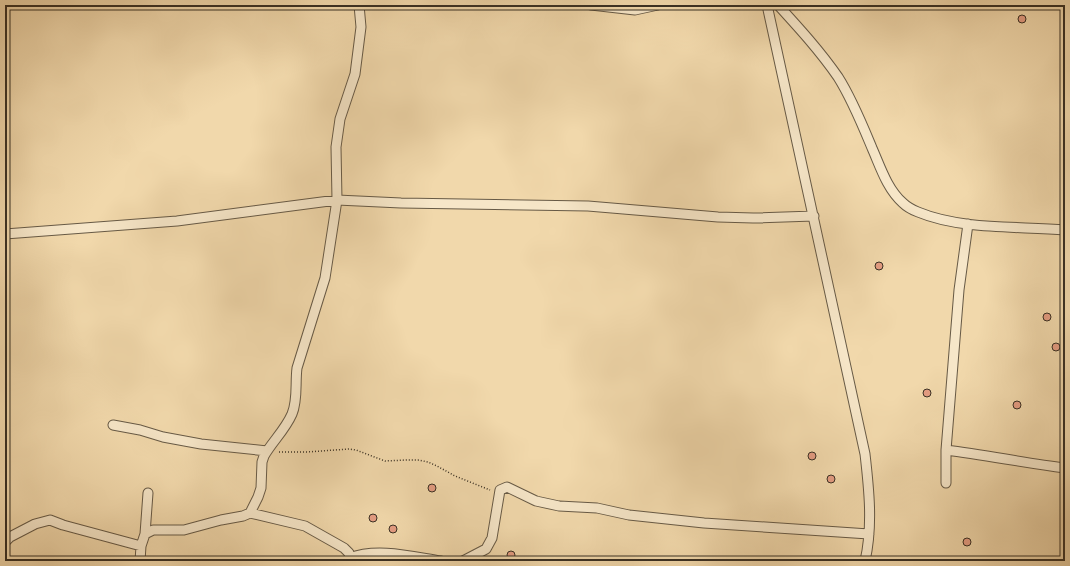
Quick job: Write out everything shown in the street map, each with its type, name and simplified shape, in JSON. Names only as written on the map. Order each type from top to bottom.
[{"type":"street","points":[[145,534],[153,530],[184,530],[221,520],[244,516],[250,513],[261,488],[262,462],[267,451],[292,414],[296,400],[297,368],[325,278],[337,200],[336,148],[340,119],[355,74],[361,27],[359,5]]},
{"type":"street","points":[[591,5],[635,10],[658,5]]},
{"type":"street","points":[[767,5],[865,454],[869,488],[869,534],[865,561]]},
{"type":"street","points":[[778,5],[821,53],[838,78],[854,106],[882,172],[892,190],[903,204],[935,218],[968,224],[1065,230]]},
{"type":"street","points":[[5,234],[177,221],[337,200],[401,203],[588,206],[718,217],[753,218],[814,216]]},
{"type":"street","points":[[946,483],[946,450],[959,290],[968,224]]},
{"type":"street","points":[[113,425],[201,444],[267,451]]},
{"type":"street","points":[[946,450],[981,454],[1020,462],[1065,468]]},
{"type":"street","points":[[463,561],[486,549],[492,538],[500,490],[507,488],[536,501],[559,506],[597,508],[629,514],[704,523],[869,534]]},
{"type":"street","points":[[140,561],[141,546],[145,534],[148,493]]},
{"type":"street","points":[[250,513],[305,526],[344,548],[349,553],[350,560],[367,553],[378,553],[441,561]]},
{"type":"street","points":[[5,542],[10,537],[35,524],[50,520],[63,525],[141,546]]},
{"type":"path","points":[[267,451],[307,452],[349,449],[356,450],[385,461],[418,460],[437,466],[455,476],[499,494]]},
{"type":"building","points":[[1020,15],[1024,15],[1026,19],[1024,23],[1020,23],[1018,21],[1018,17]]},
{"type":"building","points":[[877,262],[881,262],[883,266],[881,270],[877,270],[875,268],[875,264]]},
{"type":"building","points":[[1045,313],[1049,313],[1051,317],[1049,321],[1045,321],[1043,319],[1043,315]]},
{"type":"building","points":[[1054,343],[1058,343],[1060,347],[1058,351],[1054,351],[1052,349],[1052,345]]},
{"type":"building","points":[[925,389],[929,389],[931,393],[929,397],[925,397],[923,395],[923,391]]},
{"type":"building","points":[[1015,401],[1019,401],[1021,405],[1019,409],[1015,409],[1013,407],[1013,403]]},
{"type":"building","points":[[812,452],[815,453],[815,459],[812,460],[809,459],[808,456],[809,453]]},
{"type":"building","points":[[829,475],[833,475],[835,479],[833,483],[829,483],[827,481],[827,477]]},
{"type":"building","points":[[430,484],[434,484],[436,488],[434,492],[430,492],[428,490],[428,486]]},
{"type":"building","points":[[371,514],[375,514],[377,518],[375,522],[371,522],[369,520],[369,516]]},
{"type":"building","points":[[391,525],[395,525],[397,529],[395,533],[391,533],[389,531],[389,527]]},
{"type":"building","points":[[965,538],[969,538],[971,542],[969,546],[965,546],[963,544],[963,540]]},
{"type":"building","points":[[509,551],[513,551],[515,555],[513,559],[509,559],[507,557],[507,553]]}]
